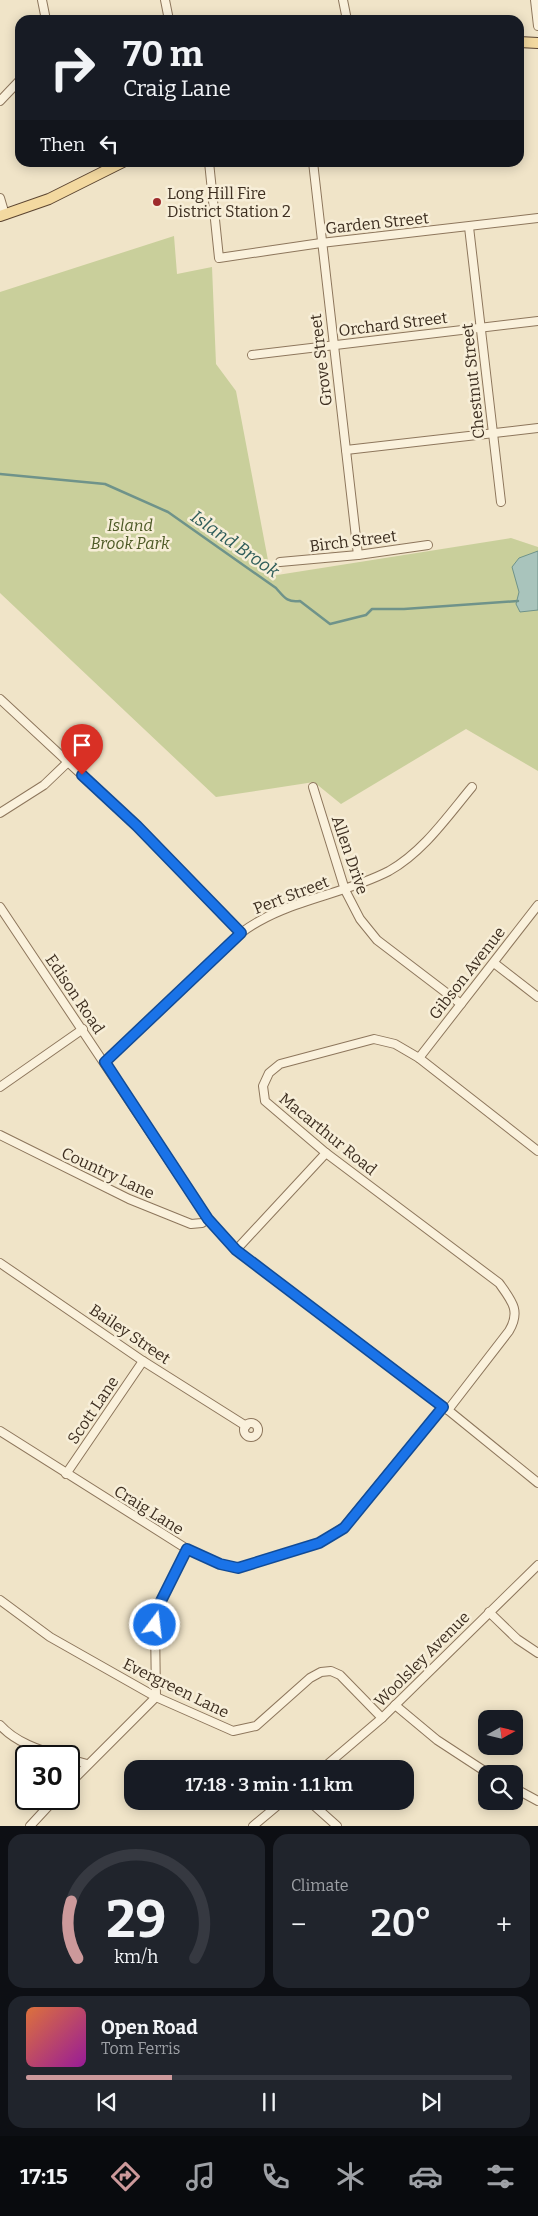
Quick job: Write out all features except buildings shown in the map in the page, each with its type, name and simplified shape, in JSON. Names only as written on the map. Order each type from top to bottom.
[{"type":"main road","points":[[524,42],[538,43]]},
{"type":"main road","points":[[3,215],[49,199],[113,167]]},
{"type":"street","points":[[42,0],[45,15]]},
{"type":"street","points":[[166,0],[168,15]]},
{"type":"street","points":[[343,0],[345,15]]},
{"type":"street","points":[[535,0],[538,26]]},
{"type":"street","points":[[0,101],[15,85]]},
{"type":"street","name":"Garden Street","points":[[210,167],[219,258],[322,243],[538,218]]},
{"type":"street","name":"Grove Street","points":[[314,167],[358,555]]},
{"type":"street","points":[[0,198],[3,215]]},
{"type":"street","name":"Chestnut Street","points":[[469,227],[501,502]]},
{"type":"street","name":"Orchard Street","points":[[252,355],[538,321]]},
{"type":"street","points":[[346,450],[538,428]]},
{"type":"street","name":"Birch Street","points":[[280,562],[428,546]]},
{"type":"street","points":[[0,699],[137,826],[241,933]]},
{"type":"street","points":[[0,813],[44,785],[68,762]]},
{"type":"street","name":"Allen Drive","points":[[313,787],[345,890],[360,919],[377,940],[461,1004]]},
{"type":"street","name":"Pert Street","points":[[105,1062],[256,921],[280,911],[345,890],[389,870],[410,856],[425,842],[472,787]]},
{"type":"street","name":"Gibson Avenue","points":[[418,1058],[538,905]]},
{"type":"street","name":"Edison Road","points":[[0,907],[208,1219],[236,1250],[445,1409],[538,1483]]},
{"type":"street","points":[[494,963],[538,996]]},
{"type":"street","points":[[0,1087],[83,1029]]},
{"type":"street","name":"Macarthur Road","points":[[445,1409],[509,1331],[516,1319],[513,1304],[499,1283],[326,1153],[265,1101],[263,1086],[269,1073],[280,1064],[374,1039],[394,1044],[418,1058],[538,1151]]},
{"type":"street","name":"Country Lane","points":[[0,1135],[129,1199],[192,1224],[202,1223],[208,1219]]},
{"type":"street","points":[[236,1250],[326,1153]]},
{"type":"street","name":"Bailey Street","points":[[0,1262],[143,1361],[246,1426]]},
{"type":"street","name":"Scott Lane","points":[[66,1474],[143,1361]]},
{"type":"street","name":"Craig Lane","points":[[0,1431],[187,1549],[220,1564],[238,1568],[319,1543],[344,1528],[445,1409]]},
{"type":"street","points":[[80,1772],[156,1697],[155,1625],[161,1601],[187,1549]]},
{"type":"street","name":"Woolsley Avenue","points":[[333,1760],[396,1705],[538,1565]]},
{"type":"street","name":"Evergreen Lane","points":[[0,1600],[50,1637],[156,1697],[233,1731],[256,1726],[310,1678],[321,1672],[331,1671],[340,1675],[382,1718]]},
{"type":"street","points":[[490,1612],[517,1639],[538,1654]]},
{"type":"street","points":[[396,1705],[437,1740],[478,1767]]},
{"type":"street","points":[[0,1724],[6,1732],[31,1745]]},
{"type":"street","points":[[80,1762],[87,1764]]},
{"type":"street","points":[[523,1793],[538,1801]]},
{"type":"street","points":[[30,1826],[45,1810]]},
{"type":"street","points":[[253,1826],[272,1810]]},
{"type":"street","points":[[319,1810],[337,1826]]},
{"type":"green space","name":"Island Brook Park","points":[[174,236],[177,274],[212,267],[216,364],[236,391],[271,576],[511,538],[538,547],[538,771],[466,729],[341,804],[314,782],[216,797],[0,593],[0,292]]},
{"type":"water","points":[[538,551],[538,610],[520,612],[516,604],[519,592],[512,567],[519,558]]},
{"type":"waterway","name":"Island Brook","points":[[0,474],[105,484],[168,512],[276,588],[286,599],[300,601],[330,624],[366,615],[372,609],[404,609],[518,601]]},
{"type":"place","name":"Long Hill Fire District Station 2","points":[[157,202]]},
{"type":"route","points":[[82,775],[137,826],[241,933],[105,1062],[208,1219],[236,1250],[443,1407],[344,1528],[333,1536],[319,1543],[238,1568],[220,1564],[187,1549],[161,1601],[155,1625]]}]
